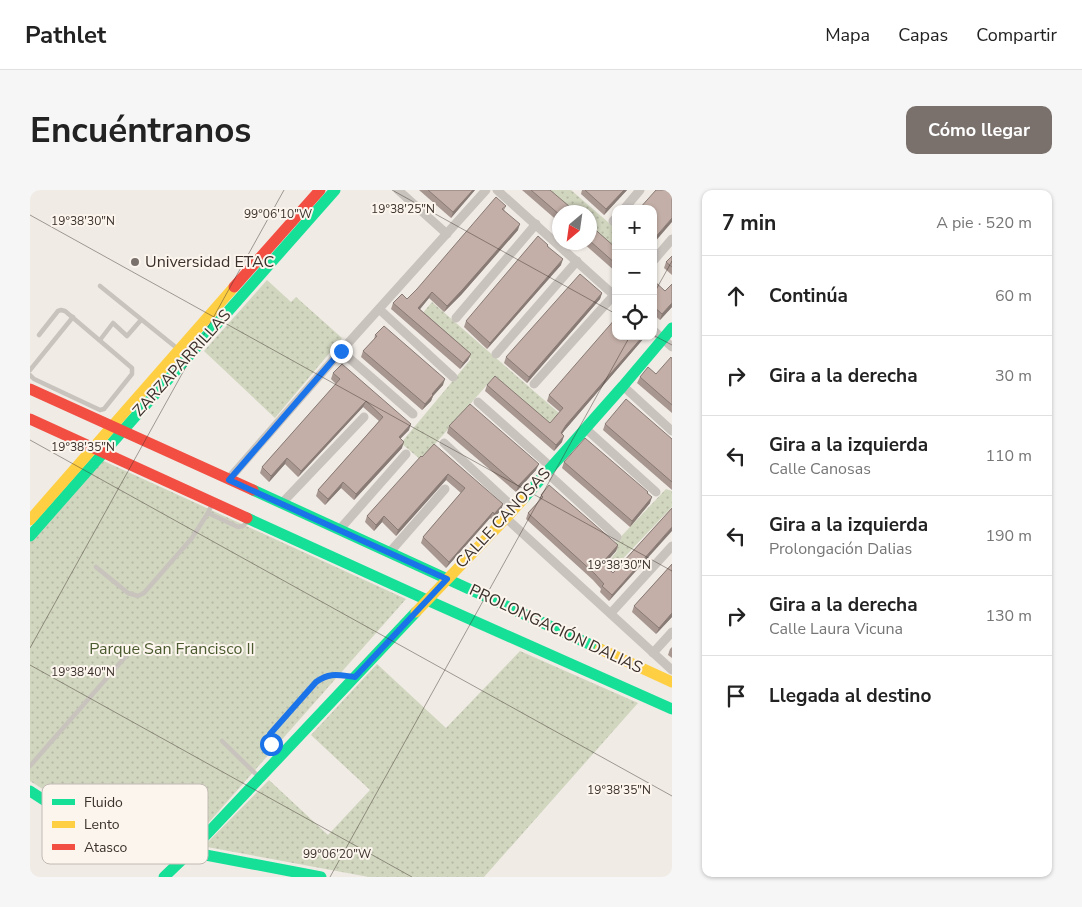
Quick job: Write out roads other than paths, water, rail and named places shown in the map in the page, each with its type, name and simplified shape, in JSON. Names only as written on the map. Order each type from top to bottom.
[{"type":"main road","name":"ZARZAPARRILLAS","points":[[30,536],[105,452],[117,429],[179,350],[320,190]]},
{"type":"main road","name":"ZARZAPARRILLAS","points":[[30,520],[93,447],[117,429],[335,190]]},
{"type":"main road","name":"CALLE CANOSAS","points":[[208,833],[506,518],[548,469],[586,429],[672,328]]},
{"type":"main road","name":"PROLONGACIÓN DALIAS","points":[[30,389],[672,682]]},
{"type":"main road","name":"PROLONGACIÓN DALIAS","points":[[30,419],[427,600],[672,709]]},
{"type":"main road","points":[[30,791],[35,797]]},
{"type":"main road","points":[[208,855],[321,877]]},
{"type":"main road","name":"CALLE CANOSAS","points":[[164,877],[178,864]]},
{"type":"street","points":[[398,190],[446,234]]},
{"type":"street","points":[[229,480],[378,309],[486,190]]},
{"type":"street","points":[[497,190],[614,295]]},
{"type":"street","points":[[627,205],[640,190]]},
{"type":"street","points":[[456,318],[536,224]]},
{"type":"street","points":[[657,256],[672,239]]},
{"type":"street","points":[[496,354],[576,261]]},
{"type":"street","points":[[534,384],[612,299]]},
{"type":"street","points":[[378,309],[453,377]]},
{"type":"street","points":[[657,334],[672,347]]},
{"type":"street","points":[[341,351],[413,414]]},
{"type":"street","points":[[623,386],[672,431]]},
{"type":"street","points":[[478,402],[618,537]]},
{"type":"street","points":[[282,503],[364,418]]},
{"type":"street","points":[[586,429],[656,492]]},
{"type":"street","points":[[444,443],[514,508]]},
{"type":"street","points":[[340,530],[406,454]]},
{"type":"street","points":[[390,552],[445,489]]},
{"type":"street","points":[[506,518],[672,670]]},
{"type":"street","points":[[611,613],[672,546]]},
{"type":"street","points":[[654,653],[672,632]]},
{"type":"lane","points":[[100,286],[179,350]]},
{"type":"lane","points":[[30,375],[34,379],[98,410],[102,410],[132,374],[132,368],[65,311],[58,311],[40,335]]},
{"type":"lane","points":[[30,370],[73,317]]},
{"type":"lane","points":[[100,340],[113,323],[127,336],[141,320]]},
{"type":"lane","points":[[96,567],[128,593],[138,596],[144,593],[192,538],[213,502]]},
{"type":"lane","points":[[208,513],[238,527],[243,526],[250,519]]},
{"type":"lane","points":[[30,766],[133,648]]},
{"type":"lane","points":[[282,755],[271,744],[270,734],[316,682],[324,676],[332,674],[355,677]]},
{"type":"lane","points":[[222,741],[260,778]]},
{"type":"place","name":"Universidad ETAC","points":[[135,262]]},
{"type":"park label","name":"Parque San Francisco II","points":[[172,649]]}]
